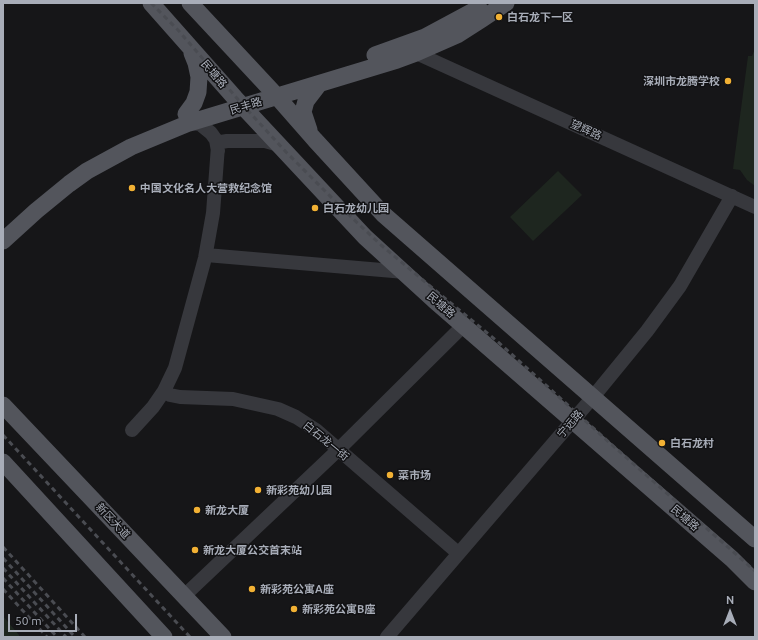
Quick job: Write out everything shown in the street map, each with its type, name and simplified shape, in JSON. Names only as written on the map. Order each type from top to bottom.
[{"type":"main road","name":"民塘路","points":[[152,3],[239,102],[365,237],[732,559],[755,582]]},
{"type":"main road","points":[[190,3],[383,214],[755,539]]},
{"type":"main road","name":"民丰路","points":[[3,228],[47,188],[70,170],[103,149],[140,130],[187,118],[273,92],[393,49],[458,20],[486,3]]},
{"type":"main road","name":"民丰路","points":[[273,92],[319,84],[416,53],[457,34],[506,3]]},
{"type":"main road","points":[[187,118],[198,92],[199,77],[196,63],[188,44]]},
{"type":"main road","points":[[315,140],[307,127],[303,112],[306,101],[319,84]]},
{"type":"main road","name":"民丰路","points":[[3,241],[52,197],[87,171],[187,118]]},
{"type":"main road","name":"新区大道","points":[[3,405],[223,637]]},
{"type":"main road","points":[[3,462],[164,637]]},
{"type":"street","name":"望辉路","points":[[416,53],[755,207]]},
{"type":"street","points":[[187,118],[200,124],[211,133],[216,140],[218,151]]},
{"type":"street","points":[[132,430],[153,407],[164,392],[175,368],[206,255],[213,213],[220,143],[227,141],[266,141],[279,145]]},
{"type":"street","name":"宁远路","points":[[387,637],[648,331],[680,286],[732,196]]},
{"type":"street","points":[[206,255],[405,272]]},
{"type":"street","points":[[184,596],[338,450],[464,325]]},
{"type":"street","name":"白石龙一街","points":[[164,392],[170,395],[180,396],[232,398],[278,409],[306,423],[316,430],[458,554]]},
{"type":"shaded area","points":[[755,49],[755,186],[747,180],[740,170],[733,169],[748,56],[752,56]]},
{"type":"shaded area","points":[[558,171],[582,195],[533,241],[510,217]]},
{"type":"shaded area","points":[[3,616],[19,635],[19,637],[3,637]]},
{"type":"railway","points":[[151,3],[178,30],[286,152],[349,215],[381,245],[497,341],[755,571]]},
{"type":"railway","points":[[3,435],[190,637]]},
{"type":"railway","points":[[3,547],[85,637]]},
{"type":"railway","points":[[3,558],[75,637]]},
{"type":"railway","points":[[3,568],[66,637]]},
{"type":"railway","points":[[3,578],[57,637]]},
{"type":"railway","points":[[3,589],[47,637]]},
{"type":"place","name":"白石龙下一区","points":[[499,17]]},
{"type":"place","name":"深圳市龙腾学校","points":[[728,81]]},
{"type":"place","name":"中国文化名人大营救纪念馆","points":[[132,188]]},
{"type":"place","name":"白石龙幼儿园","points":[[315,208]]},
{"type":"place","name":"白石龙村","points":[[662,443]]},
{"type":"place","name":"菜市场","points":[[390,475]]},
{"type":"place","name":"新彩苑幼儿园","points":[[258,490]]},
{"type":"place","name":"新龙大厦","points":[[197,510]]},
{"type":"place","name":"新龙大厦公交首末站","points":[[195,550]]},
{"type":"place","name":"新彩苑公寓A座","points":[[252,589]]},
{"type":"place","name":"新彩苑公寓B座","points":[[294,609]]}]
